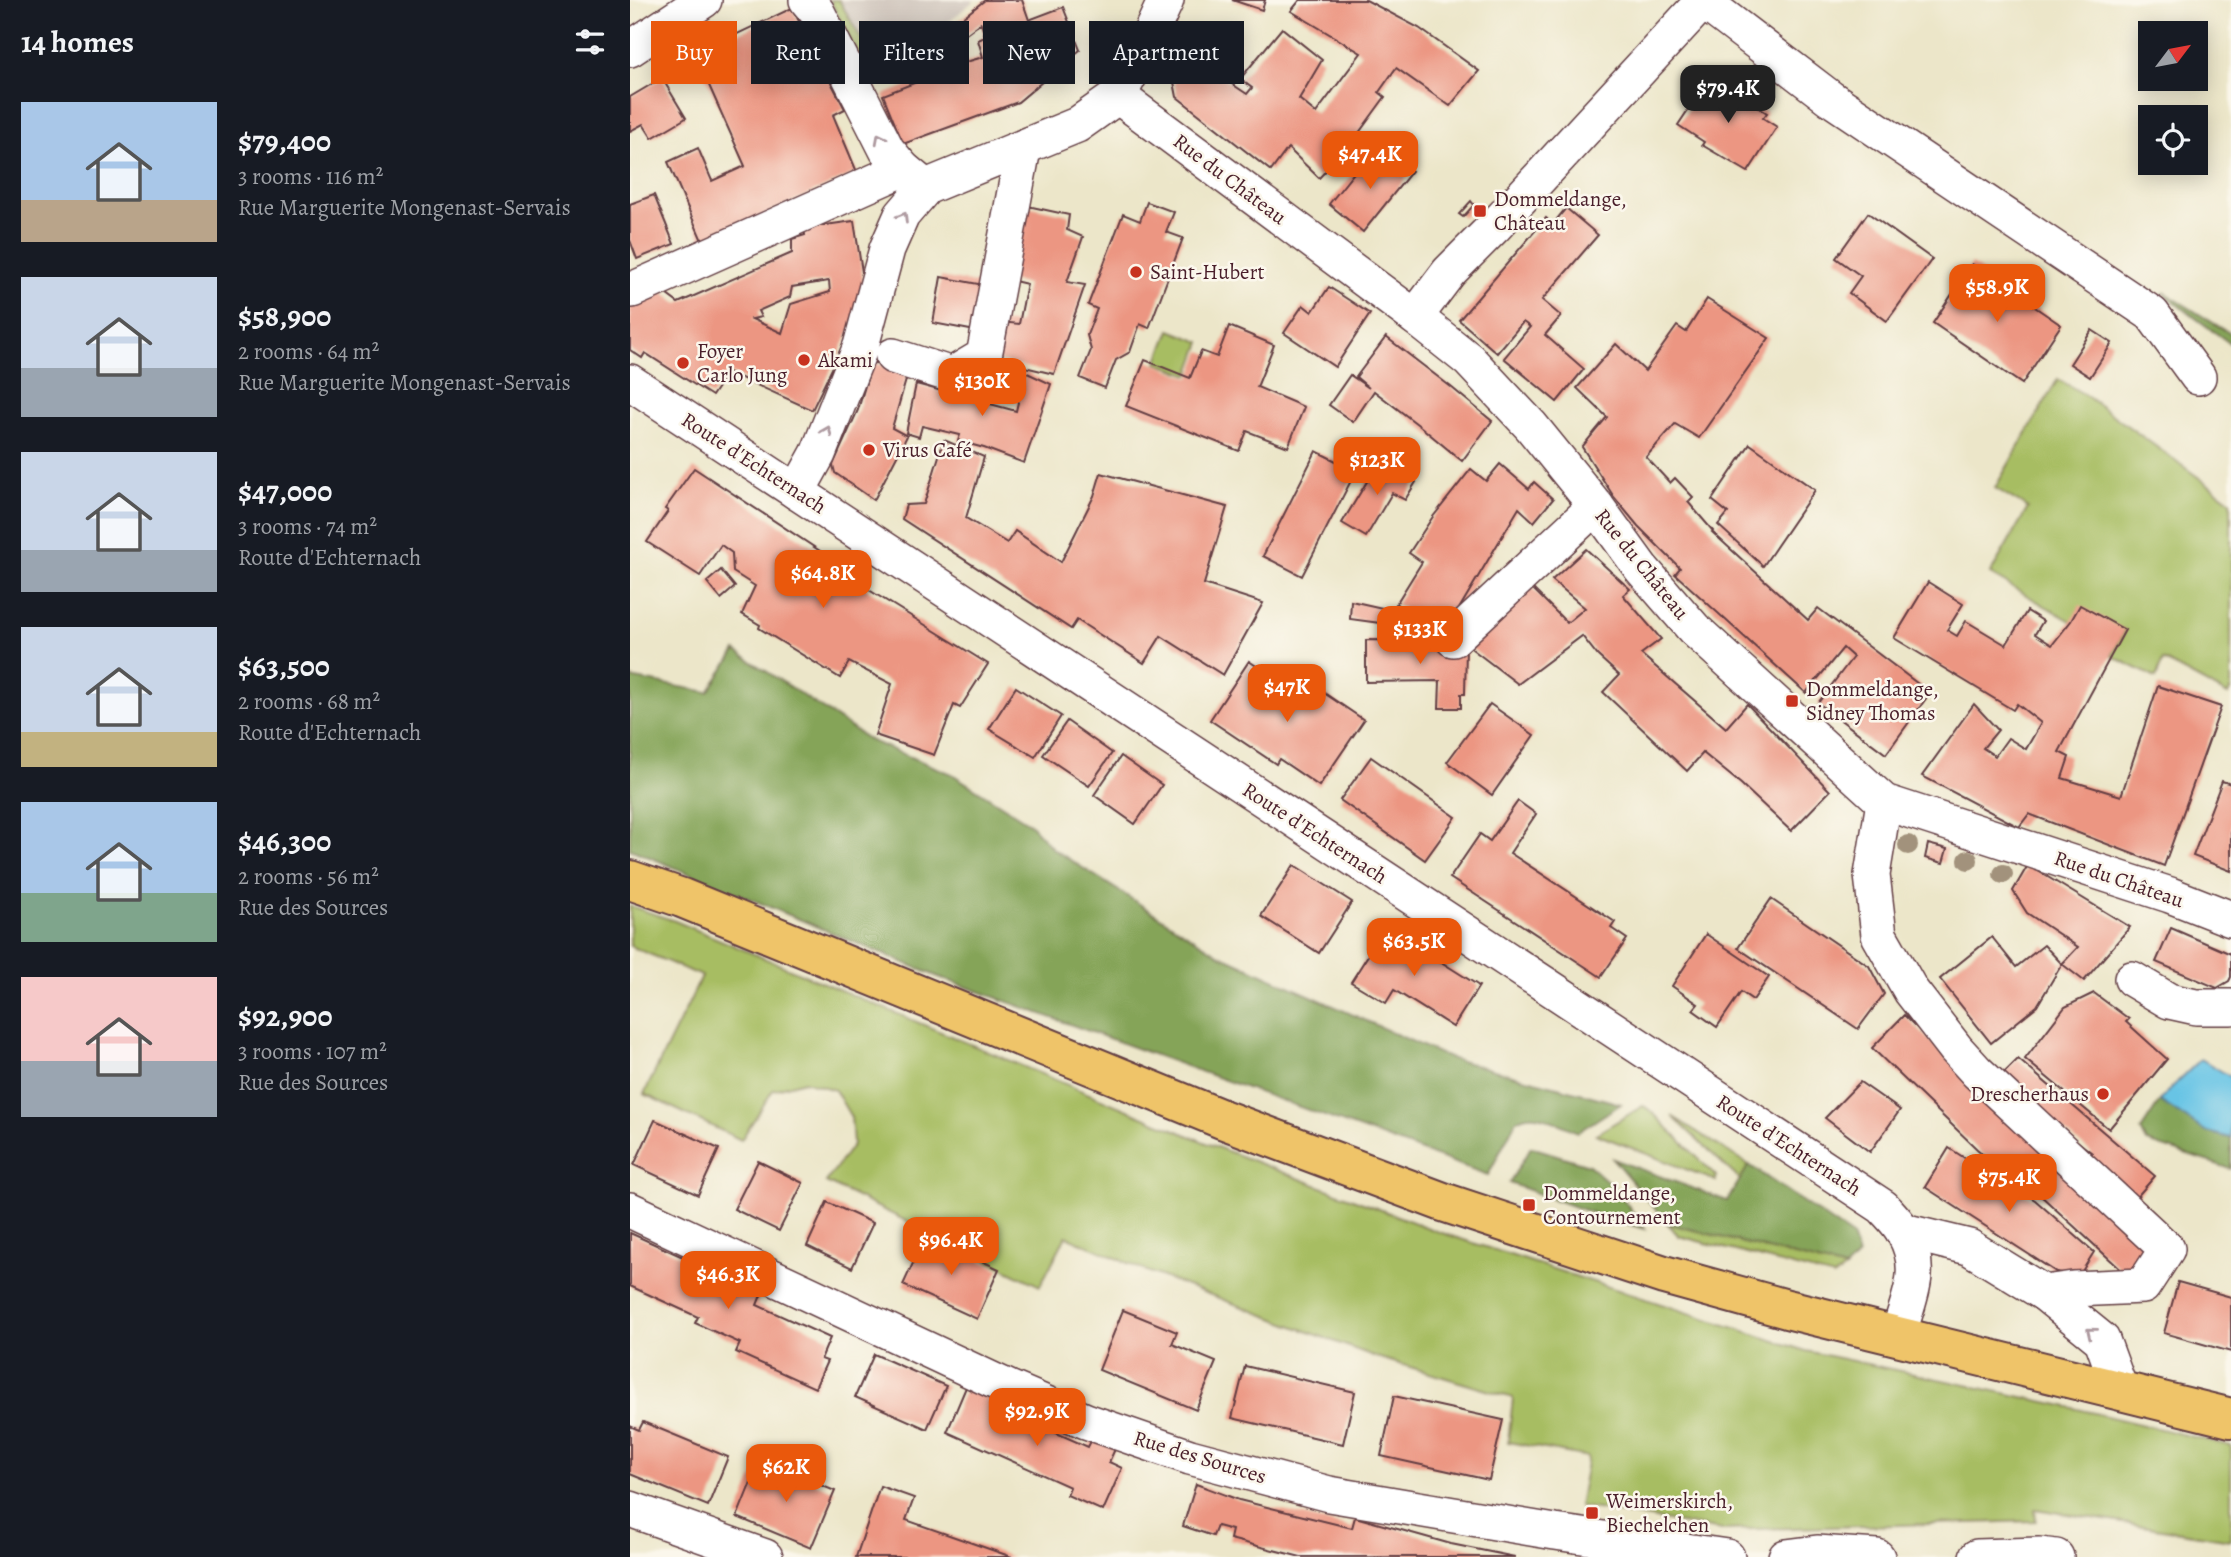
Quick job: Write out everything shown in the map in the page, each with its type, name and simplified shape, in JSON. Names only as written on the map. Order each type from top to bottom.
[{"type":"main road","points":[[630,880],[682,898],[1222,1119],[1443,1202],[1664,1275],[1800,1313],[2231,1418]]},
{"type":"street","points":[[630,48],[705,0]]},
{"type":"street","points":[[807,0],[817,12],[887,150],[914,178]]},
{"type":"street","points":[[632,290],[914,178],[1023,149],[1077,125],[1118,96],[1166,0]]},
{"type":"street","points":[[1415,317],[1449,272],[1704,0],[1830,97],[2152,314],[2198,377]]},
{"type":"street","name":"Rue du Château","points":[[1118,96],[1469,360],[1531,426],[1596,506],[1641,568],[1694,629],[1884,802],[2170,895],[2231,919]]},
{"type":"street","points":[[893,356],[952,375],[984,356],[1023,149]]},
{"type":"street","points":[[797,492],[818,454],[861,346],[887,249],[914,178]]},
{"type":"street","name":"Route d'Echternach","points":[[638,397],[797,492],[1882,1207],[1903,1231],[1916,1266],[1898,1335]]},
{"type":"street","points":[[1453,639],[1596,506]]},
{"type":"street","points":[[1884,802],[1872,875],[1879,936],[1910,991],[1977,1072],[2168,1249],[2143,1286],[2044,1293]]},
{"type":"street","points":[[2132,979],[2169,1001],[2196,1007],[2231,1007]]},
{"type":"street","name":"Rue des Sources","points":[[630,1210],[1009,1388],[1086,1421],[1190,1457],[1329,1494],[1555,1532],[1727,1557]]},
{"type":"street","points":[[1903,1231],[1969,1247],[2044,1293],[2102,1340],[2121,1392]]},
{"type":"street","points":[[630,1509],[765,1557]]},
{"type":"street","points":[[1786,1557],[1818,1553],[1877,1557]]},
{"type":"street","points":[[1977,1557],[2056,1557]]},
{"type":"shaded area","points":[[839,0],[975,0],[950,21],[859,21],[859,35]]},
{"type":"green space","points":[[830,0],[839,0],[859,35],[859,59],[845,30],[845,21],[840,21]]},
{"type":"green space","points":[[2164,292],[2231,334],[2231,344],[2167,297]]},
{"type":"green space","points":[[1170,330],[1201,342],[1189,375],[1157,363]]},
{"type":"green space","points":[[2058,379],[2085,395],[2231,501],[2231,688],[2228,695],[2163,660],[2156,678],[2112,656],[2125,630],[2071,621],[1990,574],[2028,508],[1995,488]]},
{"type":"green space","points":[[736,651],[871,741],[952,774],[1029,823],[1053,849],[1220,955],[1449,1058],[1621,1104],[1578,1132],[1538,1116],[1523,1117],[1516,1121],[1488,1175],[936,976],[630,849],[630,678],[708,692]]},
{"type":"green space","points":[[630,906],[675,921],[1209,1144],[1439,1232],[1806,1351],[2069,1407],[2231,1446],[2231,1540],[2035,1509],[2036,1521],[1722,1530],[1579,1506],[1588,1457],[1508,1442],[1513,1398],[1373,1356],[1139,1268],[1066,1236],[1040,1286],[826,1182],[853,1144],[851,1117],[835,1090],[804,1081],[773,1090],[741,1140],[644,1094],[702,976],[630,946]]},
{"type":"green space","points":[[2160,1101],[2207,1132],[2231,1138],[2231,1169],[2147,1142],[2141,1130]]},
{"type":"green space","points":[[1643,1106],[1716,1176],[1716,1181],[1596,1134]]},
{"type":"green space","points":[[1672,1116],[1749,1165],[1740,1180]]},
{"type":"green space","points":[[1531,1147],[1589,1165],[1616,1189],[1645,1229],[1509,1183]]},
{"type":"green space","points":[[1613,1159],[1727,1201],[1749,1165],[1852,1236],[1858,1256],[1845,1269],[1667,1223]]},
{"type":"green space","points":[[1667,1223],[1845,1269],[1834,1277],[1679,1236]]},
{"type":"water","points":[[2201,1059],[2231,1077],[2231,1138],[2207,1132],[2160,1101]]},
{"type":"building","points":[[985,0],[1022,0],[1029,20],[1063,7],[1069,21],[983,21],[983,30],[981,23],[969,32],[969,21],[958,21]]},
{"type":"building","points":[[1232,0],[1265,0],[1262,10]]},
{"type":"building","points":[[1300,0],[1366,0],[1419,28],[1479,71],[1450,106],[1396,68],[1379,92],[1385,97],[1350,145],[1319,178],[1288,148],[1271,171],[1177,97],[1174,84],[1232,84],[1247,94],[1252,88],[1244,82],[1244,74],[1282,28],[1322,60],[1299,99],[1316,113],[1361,53],[1291,11]]},
{"type":"building","points":[[792,8],[799,21],[765,21]]},
{"type":"building","points":[[751,27],[751,84],[832,84],[845,109],[833,115],[857,172],[703,243],[668,162],[698,148],[712,181],[745,166],[708,84],[737,84],[737,34]]},
{"type":"building","points":[[1075,37],[1080,50],[1075,54]]},
{"type":"building","points":[[983,38],[983,57],[978,40]]},
{"type":"building","points":[[983,57],[983,84],[1039,84],[1018,102],[903,144],[883,95],[912,84],[969,84],[969,61]]},
{"type":"building","points":[[1708,80],[1731,95],[1733,91],[1767,113],[1763,118],[1777,127],[1748,172],[1702,145],[1704,142],[1678,125]]},
{"type":"building","points":[[652,84],[666,84],[686,118],[652,138],[643,124],[630,131],[630,97]]},
{"type":"building","points":[[1386,151],[1412,171],[1363,232],[1329,204],[1357,169],[1366,176]]},
{"type":"building","points":[[654,195],[674,244],[637,259],[630,240],[630,204]]},
{"type":"building","points":[[1471,201],[1474,205],[1463,217],[1459,214]]},
{"type":"building","name":"Saint-Hubert","points":[[1147,202],[1174,212],[1166,232],[1183,238],[1149,328],[1140,324],[1130,352],[1116,360],[1105,388],[1080,378],[1091,350],[1087,335],[1097,309],[1088,305],[1123,214],[1140,221]]},
{"type":"building","points":[[1023,205],[1069,215],[1067,230],[1083,237],[1067,282],[1085,285],[1054,374],[995,360],[1001,322],[1019,324],[1027,284],[1010,280]]},
{"type":"building","points":[[1566,208],[1598,235],[1542,300],[1561,316],[1545,335],[1584,369],[1557,402],[1504,358],[1530,327],[1523,322],[1497,353],[1459,320],[1546,218],[1553,224]]},
{"type":"building","points":[[1868,213],[1932,259],[1887,321],[1849,293],[1861,276],[1836,258]]},
{"type":"building","points":[[854,221],[864,302],[812,410],[728,372],[712,396],[645,353],[642,358],[630,350],[630,300],[655,286],[678,303],[792,253],[792,239],[805,235],[804,228]],"holes":[[[829,281],[830,292],[791,304],[782,333],[752,319],[761,317],[758,311],[790,297],[792,287]]]},
{"type":"building","points":[[1972,264],[2061,325],[2022,384],[1933,323]]},
{"type":"building","points":[[941,277],[989,286],[981,332],[933,323]]},
{"type":"building","points":[[1329,287],[1370,314],[1335,367],[1284,333],[1303,305],[1312,312]]},
{"type":"building","points":[[1707,299],[1769,338],[1699,438],[1675,424],[1646,457],[1670,483],[1675,478],[1693,497],[1688,502],[1712,532],[1808,620],[1818,608],[1930,693],[1886,754],[1818,703],[1853,657],[1843,648],[1806,693],[1675,574],[1680,568],[1638,526],[1614,497],[1582,447],[1607,417],[1577,388],[1616,344],[1645,371],[1677,326],[1686,332]]},
{"type":"building","points":[[1229,326],[1274,345],[1257,387],[1304,407],[1288,447],[1247,431],[1239,451],[1126,406],[1145,360],[1190,378],[1201,351],[1217,357]]},
{"type":"building","points":[[2092,330],[2112,343],[2090,377],[2070,364]]},
{"type":"building","points":[[1386,337],[1492,421],[1462,461],[1374,391],[1353,422],[1329,405],[1350,375],[1369,388],[1356,377]]},
{"type":"building","name":"Virus Café","points":[[872,362],[908,373],[892,428],[907,436],[874,500],[835,473],[833,465],[858,410]]},
{"type":"building","points":[[1025,372],[1051,384],[1024,463],[958,441],[960,435],[922,426],[919,437],[906,433],[916,384],[1016,411]]},
{"type":"building","points":[[944,440],[984,457],[966,518],[1007,543],[1015,531],[1061,562],[1094,496],[1101,473],[1227,507],[1204,584],[1263,603],[1223,675],[1161,636],[1144,663],[1077,620],[1071,629],[902,519],[906,505],[924,504]]},
{"type":"building","points":[[1750,444],[1815,490],[1763,566],[1718,525],[1728,513],[1712,500]]},
{"type":"building","points":[[1316,451],[1356,471],[1302,576],[1263,556]]},
{"type":"building","points":[[1380,460],[1416,482],[1405,500],[1392,493],[1366,537],[1342,523]]},
{"type":"building","points":[[1500,464],[1529,489],[1534,482],[1553,499],[1534,522],[1519,508],[1444,634],[1396,604],[1422,562],[1409,553],[1432,518],[1471,469],[1486,481]]},
{"type":"building","points":[[694,468],[820,551],[816,557],[988,664],[960,708],[954,705],[934,755],[875,735],[892,684],[849,662],[840,678],[759,628],[760,625],[742,614],[755,586],[733,572],[732,553],[721,545],[700,576],[647,542],[668,511],[665,509]]},
{"type":"building","points":[[1586,549],[1630,589],[1623,595],[1661,639],[1641,654],[1726,728],[1747,704],[1830,791],[1791,831],[1703,753],[1687,771],[1603,692],[1619,675],[1598,656],[1582,636],[1518,684],[1468,646],[1530,586],[1567,623],[1585,608],[1552,580]]},
{"type":"building","points":[[721,570],[735,587],[721,599],[707,582]]},
{"type":"building","points":[[1928,582],[1963,604],[1947,630],[1957,636],[1966,621],[2006,645],[2027,611],[2043,621],[2035,634],[2052,645],[2080,605],[2125,630],[2059,752],[2069,757],[2062,778],[2121,796],[2158,686],[2221,707],[2164,866],[2029,814],[2019,827],[1922,776],[1974,704],[1998,730],[1983,748],[1995,756],[2008,738],[2026,749],[2041,723],[2017,704],[2013,710],[1894,638]]},
{"type":"building","points":[[1351,601],[1396,611],[1395,625],[1350,619]]},
{"type":"building","points":[[1366,640],[1438,641],[1466,647],[1465,694],[1461,694],[1461,708],[1439,708],[1440,681],[1366,682]]},
{"type":"building","points":[[1249,661],[1315,706],[1324,693],[1364,720],[1319,786],[1279,759],[1276,764],[1210,720]]},
{"type":"building","points":[[1016,687],[1061,716],[1035,757],[989,729]]},
{"type":"building","points":[[1490,704],[1534,735],[1492,795],[1447,762]]},
{"type":"building","points":[[1067,721],[1112,753],[1089,786],[1043,755]]},
{"type":"building","points":[[1121,756],[1162,785],[1135,824],[1094,795]]},
{"type":"building","points":[[1371,757],[1456,817],[1425,860],[1340,800]]},
{"type":"building","points":[[2222,781],[2231,784],[2231,871],[2193,856]]},
{"type":"building","points":[[1518,801],[1536,814],[1510,853],[1615,922],[1611,928],[1627,939],[1601,977],[1450,878],[1480,834],[1490,841]]},
{"type":"building","points":[[1928,844],[1947,849],[1943,863],[1925,858]]},
{"type":"building","points":[[1294,865],[1352,902],[1319,953],[1261,916]]},
{"type":"building","points":[[2028,865],[2130,927],[2084,981],[2062,964],[2078,947],[2027,913],[2013,891]]},
{"type":"building","points":[[1771,899],[1869,966],[1884,994],[1858,1029],[1738,948]]},
{"type":"building","points":[[1386,927],[1479,986],[1453,1027],[1394,990],[1386,1003],[1351,982]]},
{"type":"building","points":[[2171,928],[2231,954],[2229,981],[2217,988],[2156,962]]},
{"type":"building","points":[[1706,934],[1769,977],[1753,1000],[1741,992],[1717,1027],[1693,1010],[1698,1004],[1672,986]]},
{"type":"building","points":[[1992,937],[2016,967],[2044,945],[2062,964],[2037,1006],[1991,1043],[1940,979]]},
{"type":"building","name":"Drescherhaus","points":[[2094,993],[2129,1019],[2126,1022],[2167,1059],[2109,1129],[2025,1059],[2065,1007]]},
{"type":"building","points":[[1904,1015],[1952,1063],[2153,1249],[2128,1276],[2013,1170],[2009,1176],[1977,1149],[1872,1048]]},
{"type":"building","points":[[2018,1059],[2155,1176],[2135,1199],[2086,1160],[2092,1153],[1998,1079]]},
{"type":"building","points":[[1860,1082],[1900,1110],[1870,1152],[1825,1118]]},
{"type":"building","points":[[655,1120],[719,1149],[698,1195],[634,1165]]},
{"type":"building","points":[[1949,1148],[2035,1200],[2094,1252],[2079,1276],[2056,1272],[1925,1187]]},
{"type":"building","points":[[758,1161],[803,1183],[779,1231],[734,1209]]},
{"type":"building","points":[[827,1202],[873,1223],[852,1268],[807,1246]]},
{"type":"building","points":[[630,1233],[762,1293],[757,1305],[830,1338],[821,1359],[827,1361],[815,1388],[736,1352],[740,1343],[695,1323],[698,1317],[630,1286]]},
{"type":"building","points":[[926,1235],[999,1269],[977,1319],[903,1285]]},
{"type":"building","points":[[2178,1282],[2231,1297],[2231,1352],[2164,1333]]},
{"type":"building","points":[[1123,1310],[1177,1332],[1172,1344],[1216,1362],[1196,1410],[1099,1370]]},
{"type":"building","points":[[874,1354],[946,1386],[927,1429],[855,1397]]},
{"type":"building","points":[[1245,1366],[1355,1392],[1343,1444],[1232,1418]]},
{"type":"building","points":[[966,1387],[1013,1408],[1011,1413],[1088,1447],[1092,1439],[1115,1449],[1109,1462],[1122,1468],[1103,1511],[1067,1495],[1070,1487],[947,1432]]},
{"type":"building","points":[[1394,1396],[1503,1420],[1489,1480],[1381,1456]]},
{"type":"building","points":[[643,1422],[728,1457],[708,1506],[630,1474],[630,1426],[639,1430]]},
{"type":"building","points":[[760,1460],[835,1491],[811,1548],[737,1517]]},
{"type":"building","points":[[1196,1484],[1239,1500],[1352,1528],[1355,1517],[1451,1544],[1515,1557],[1301,1557],[1230,1539],[1232,1530],[1217,1526],[1213,1536],[1183,1526]]},
{"type":"building","points":[[880,1486],[914,1498],[906,1520],[1012,1557],[856,1557]]},
{"type":"place","name":"Dommeldange, Château","points":[[1480,211]]},
{"type":"place","name":"Saint-Hubert","points":[[1136,272]]},
{"type":"place","name":"Akami","points":[[804,360]]},
{"type":"place","name":"Foyer Carlo Jung","points":[[683,363]]},
{"type":"place","name":"Virus Café","points":[[869,450]]},
{"type":"place","name":"Dommeldange, Sidney Thomas","points":[[1792,701]]},
{"type":"place","name":"Drescherhaus","points":[[2103,1094]]},
{"type":"place","name":"Dommeldange, Contournement","points":[[1529,1205]]},
{"type":"place","name":"Weimerskirch, Biechelchen","points":[[1592,1513]]}]
